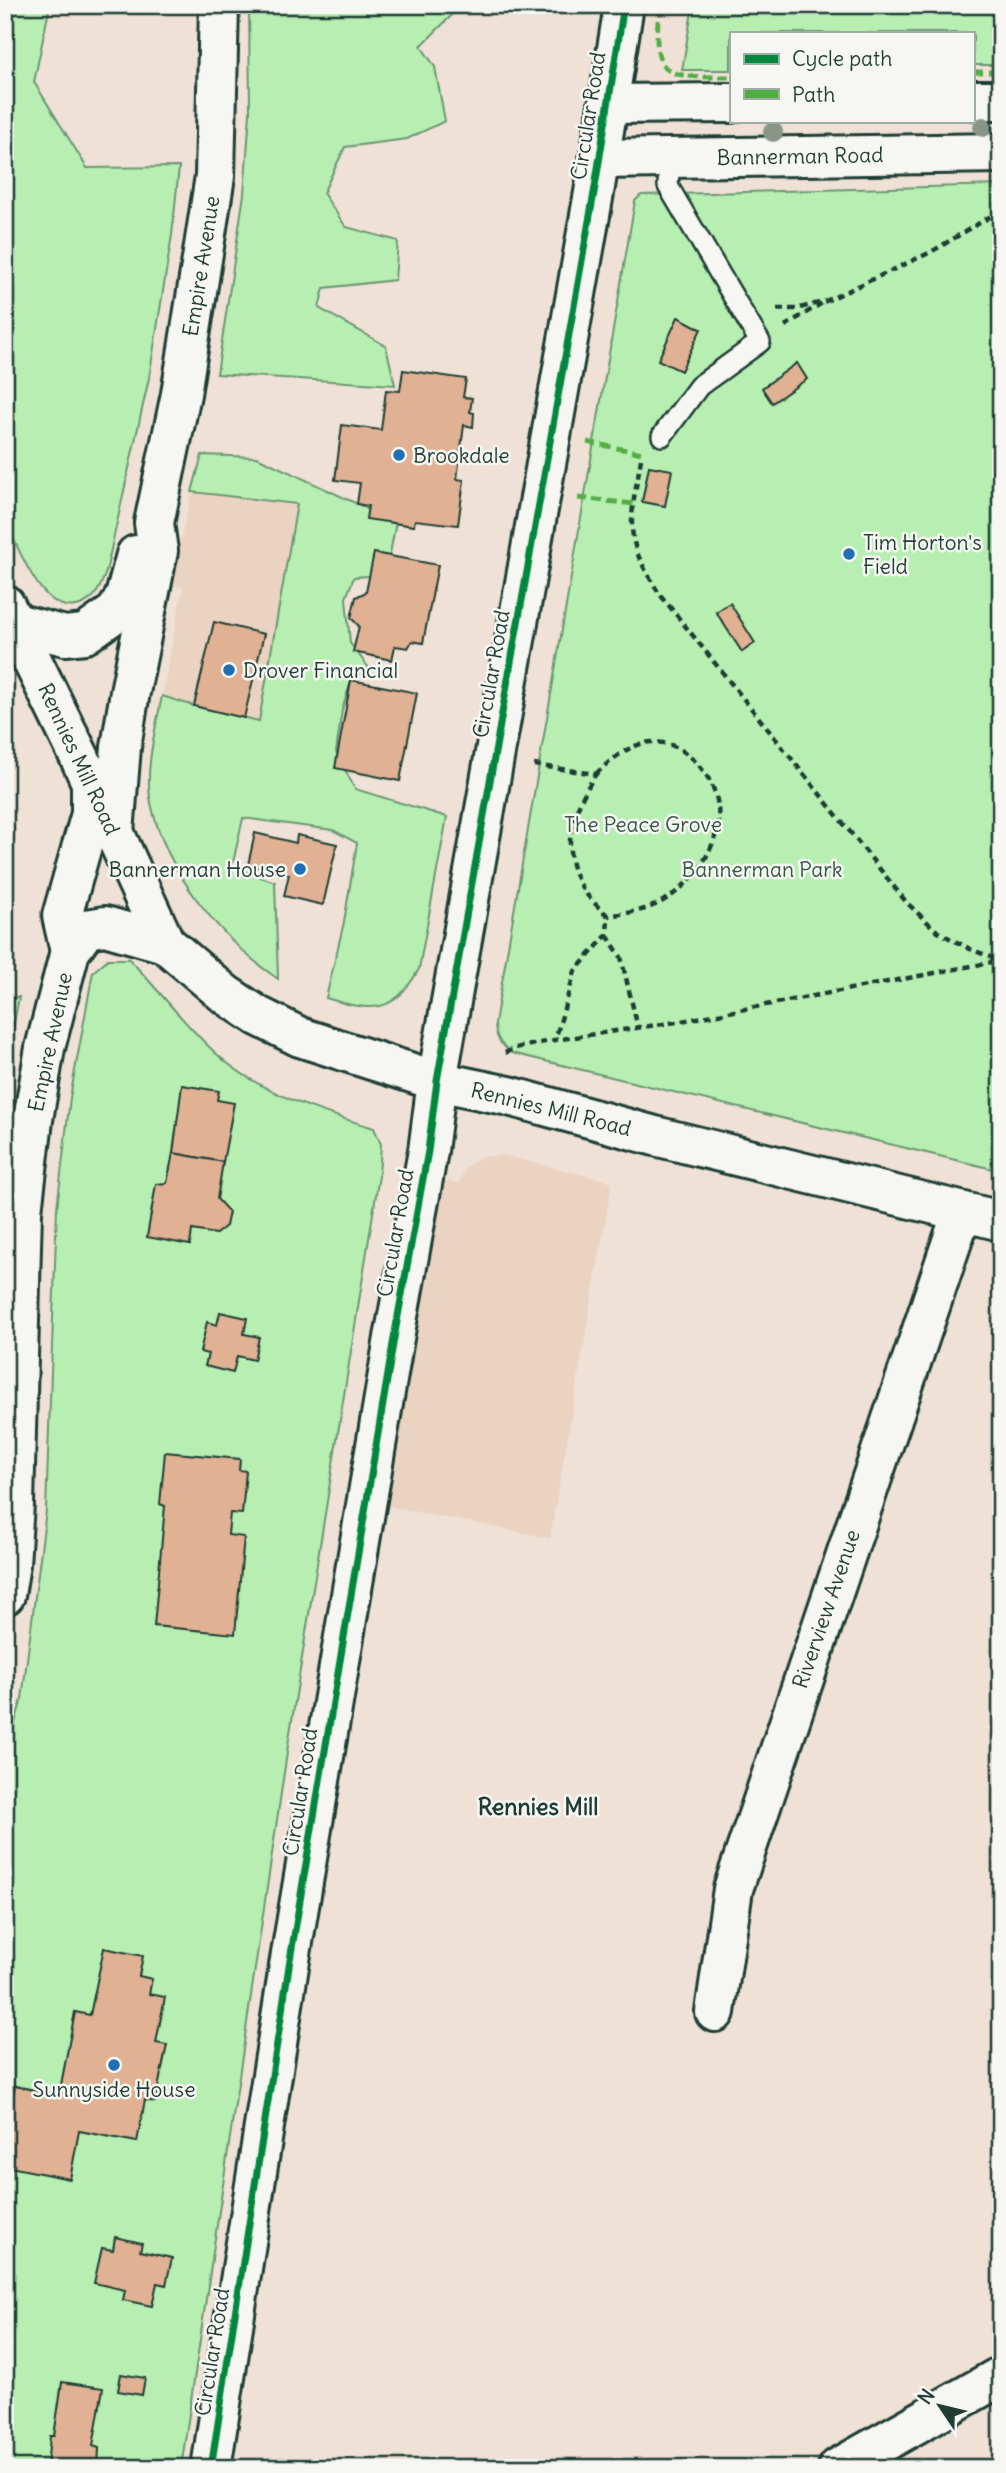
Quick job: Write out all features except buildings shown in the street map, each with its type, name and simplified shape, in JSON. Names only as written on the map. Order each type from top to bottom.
[{"type":"street","name":"Empire Avenue","points":[[114,833],[127,705],[158,551],[154,523],[181,394],[215,176],[219,5]]},
{"type":"street","name":"Circular Road","points":[[211,2468],[289,1966],[396,1325],[624,5]]},
{"type":"street","points":[[974,100],[1001,100]]},
{"type":"street","points":[[609,104],[730,103]]},
{"type":"street","name":"Bannerman Road","points":[[599,159],[1001,153]]},
{"type":"street","name":"Empire Avenue","points":[[10,614],[65,636],[85,634],[101,624],[116,612],[125,596],[138,546],[154,523]]},
{"type":"street","name":"Rennies Mill Road","points":[[10,614],[165,943],[225,994],[258,1016],[300,1037],[437,1081],[509,1096],[655,1136],[1001,1222]]},
{"type":"street","name":"Empire Avenue","points":[[70,951],[62,916],[91,814],[91,784]]},
{"type":"street","name":"Empire Avenue","points":[[5,1595],[14,1504],[22,1211],[45,1048],[70,951],[86,929],[105,926],[165,943]]},
{"type":"street","name":"Riverview Avenue","points":[[715,2012],[733,1889],[962,1212]]},
{"type":"street","points":[[838,2468],[881,2456],[1001,2376]]},
{"type":"lane","points":[[662,436],[699,386],[760,342],[668,186],[670,159]]},
{"type":"path","points":[[724,281],[745,298],[771,309],[796,309],[826,300],[931,252],[1001,210]]},
{"type":"path","points":[[760,342],[826,300]]},
{"type":"path","points":[[662,436],[642,453],[632,521],[633,541],[640,561],[659,592],[907,903],[938,932],[1001,961]]},
{"type":"path","points":[[608,916],[655,905],[686,884],[713,844],[719,814],[715,788],[706,772],[687,753],[663,743],[651,742],[635,747],[612,760],[596,774],[583,794],[571,829],[571,864],[584,891],[608,916],[607,935],[621,957],[638,1028]]},
{"type":"path","points":[[534,765],[596,774]]},
{"type":"path","points":[[555,1040],[575,971],[607,935]]},
{"type":"path","points":[[504,1053],[515,1048],[555,1040],[638,1028],[1001,961]]},
{"type":"shaded area","points":[[192,492],[297,503],[259,721],[162,696],[183,587],[170,585]]},
{"type":"shaded area","points":[[502,1155],[612,1182],[550,1538],[387,1506],[434,1179],[458,1183],[467,1166],[482,1157]]},
{"type":"green space","points":[[5,5],[50,5],[34,82],[87,168],[179,167],[172,235],[149,378],[106,572],[97,592],[90,600],[80,605],[66,606],[54,601],[43,591],[33,577],[5,521]]},
{"type":"green space","points":[[249,5],[462,5],[421,46],[435,67],[445,121],[407,139],[345,147],[323,193],[346,227],[398,241],[395,280],[324,288],[319,308],[386,346],[395,385],[217,374],[244,194],[250,113]]},
{"type":"green space","points":[[693,5],[1001,5],[1001,65],[974,65],[974,32],[730,32],[730,70],[682,70]]},
{"type":"green space","name":"Bannerman Park","points":[[1001,185],[1001,1171],[512,1053],[499,1041],[495,1023],[635,201],[641,195]]},
{"type":"green space","points":[[202,455],[257,457],[396,522],[386,575],[354,577],[346,598],[350,643],[369,668],[351,681],[342,710],[336,752],[355,789],[447,817],[419,969],[400,995],[380,1006],[356,1006],[326,998],[344,922],[357,843],[333,830],[243,818],[232,867],[275,882],[278,979],[236,945],[217,925],[183,879],[158,829],[151,803],[149,777],[162,696],[259,721],[297,504],[192,492]]},
{"type":"green space","points":[[108,959],[129,959],[220,1057],[254,1081],[313,1108],[374,1128],[381,1144],[379,1176],[289,1739],[181,2468],[5,2468],[5,1756],[22,1699],[46,1511],[57,1208],[70,1098],[93,972]]},
{"type":"green space","points":[[19,997],[5,1071],[5,998]]},
{"type":"marked path","points":[[660,5],[657,47],[660,60],[667,69],[676,74],[690,76],[730,77]]},
{"type":"marked path","points":[[974,72],[1001,72]]},
{"type":"marked path","points":[[587,442],[642,453]]},
{"type":"marked path","points":[[578,498],[635,504]]},
{"type":"cycle path","points":[[211,2468],[289,1966],[428,1151],[437,1081],[595,187],[624,5]]},
{"type":"place","name":"Brookdale","points":[[399,455]]},
{"type":"place","name":"Tim Horton's Field","points":[[849,554]]},
{"type":"place","name":"Drover Financial","points":[[229,670]]},
{"type":"place","name":"Bannerman House","points":[[300,869]]},
{"type":"place","name":"Sunnyside House","points":[[114,2065]]},
{"type":"district","name":"Rennies Mill","points":[[538,1806]]},
{"type":"park label","name":"The Peace Grove","points":[[643,824]]}]
